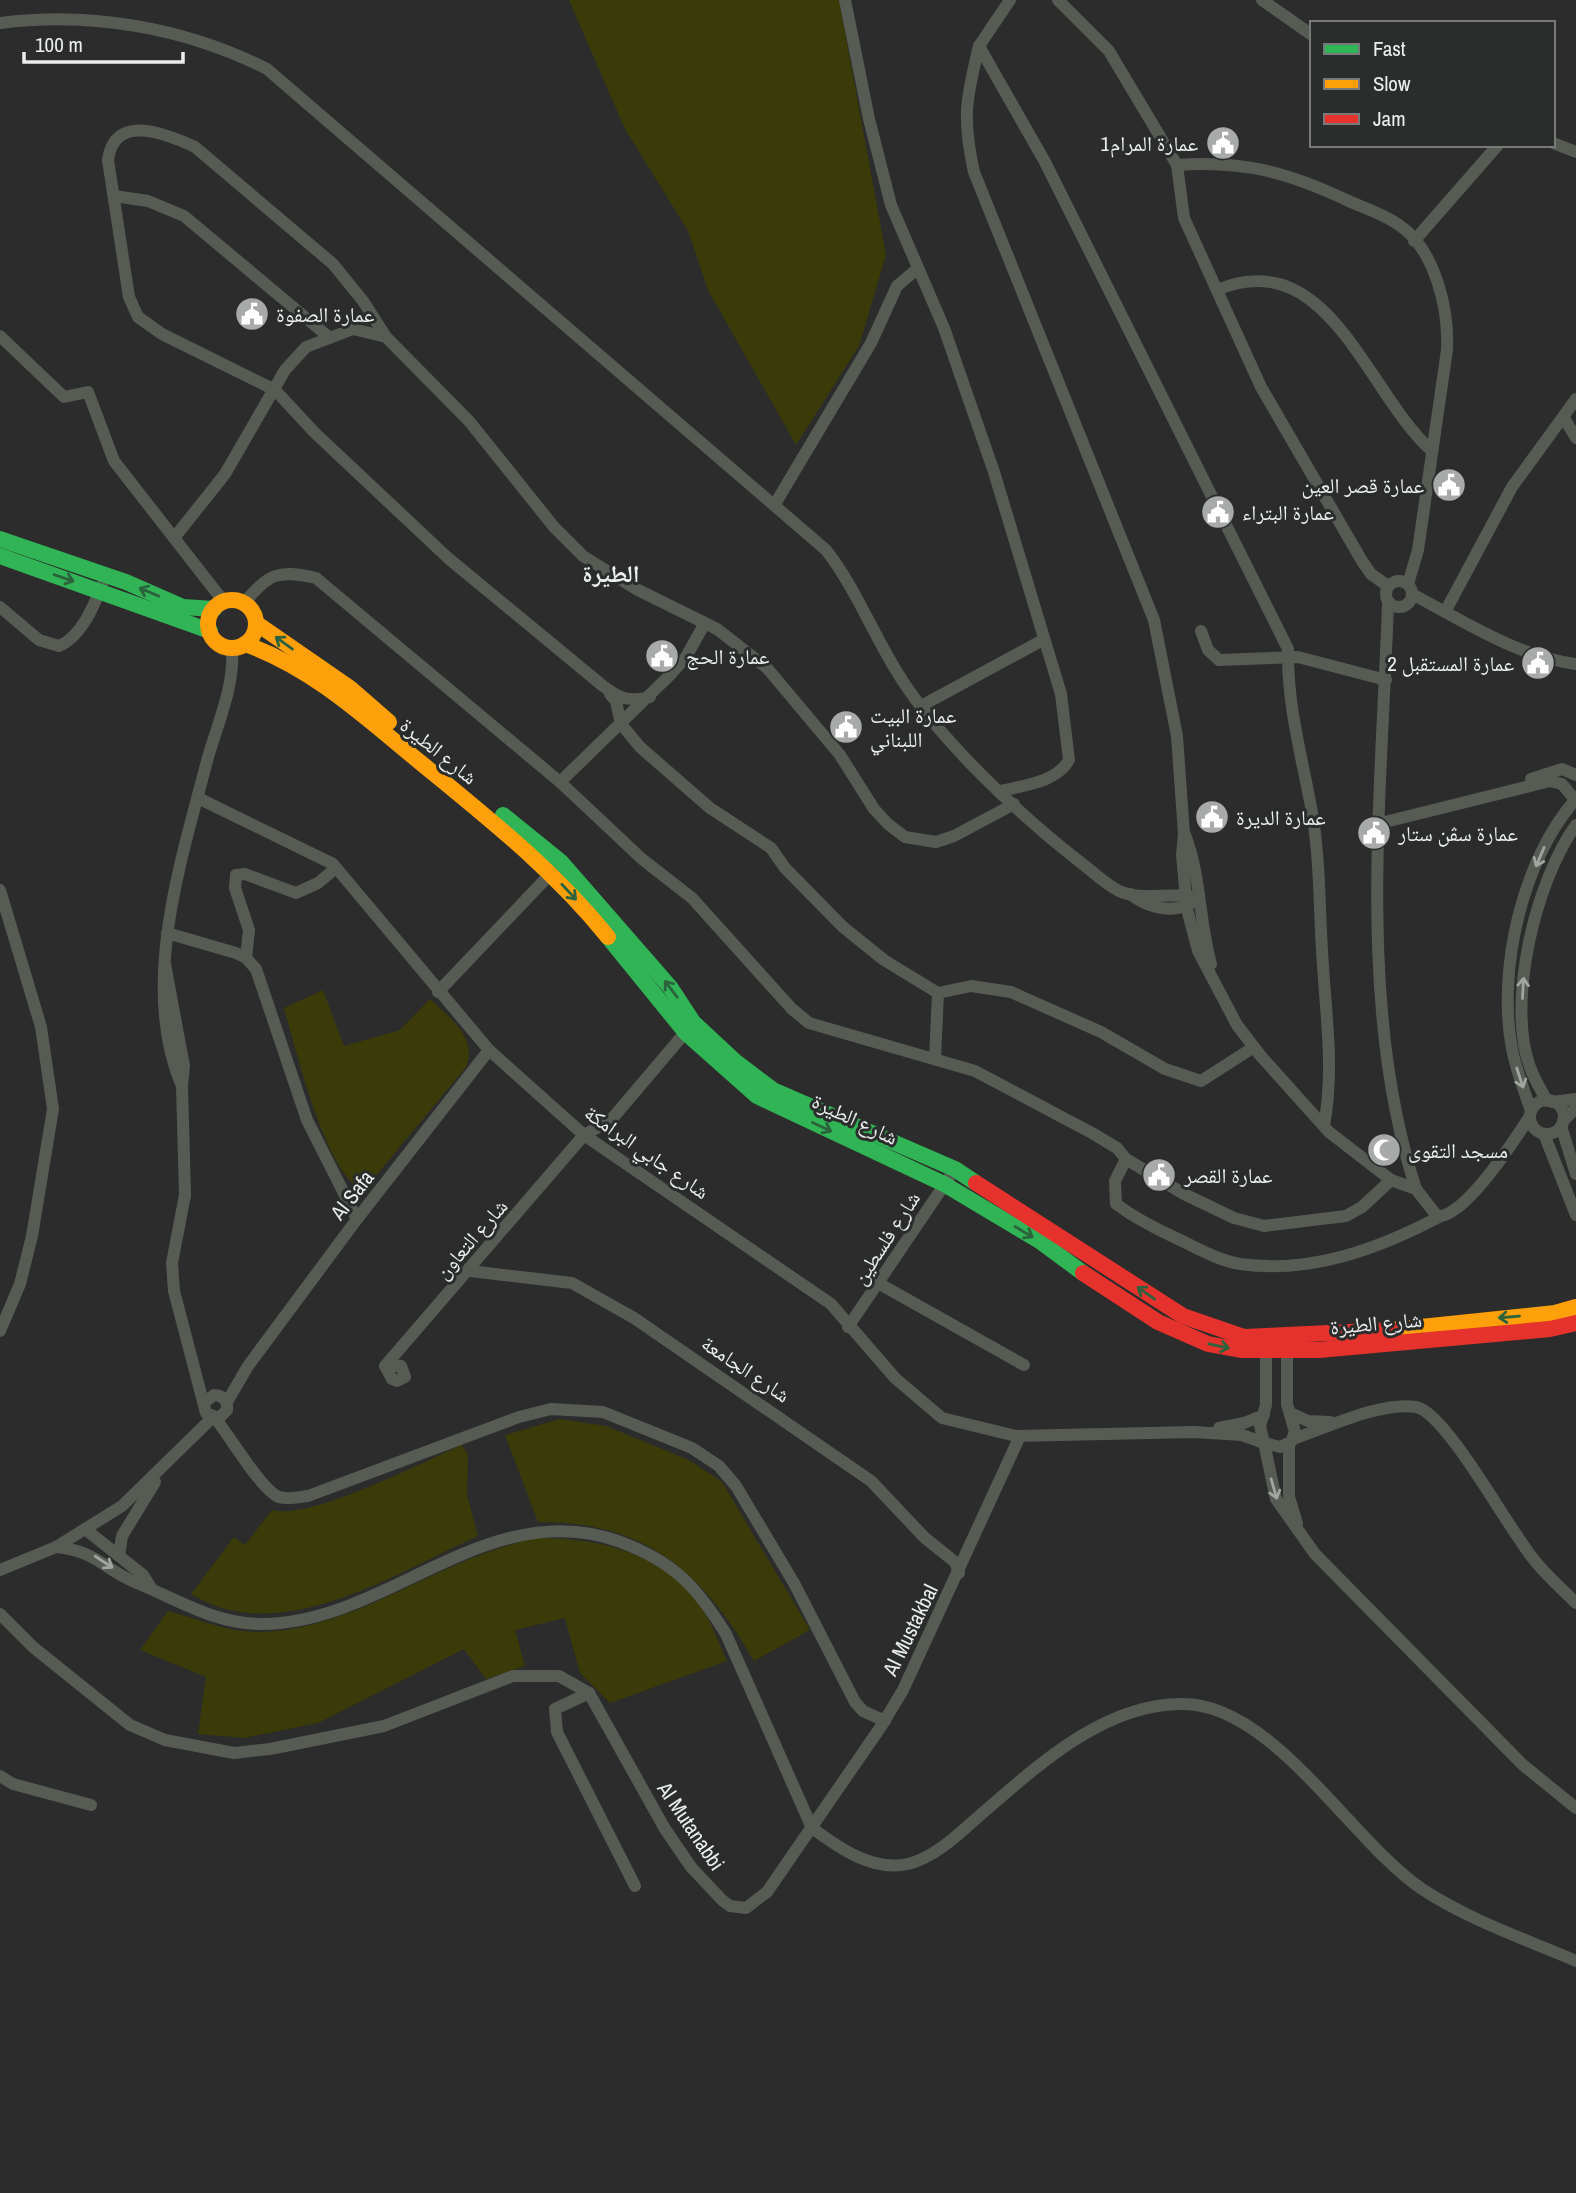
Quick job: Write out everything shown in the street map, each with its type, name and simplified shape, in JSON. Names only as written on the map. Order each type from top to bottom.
[{"type":"main road","points":[[0,538],[103,583],[178,622],[210,631]]},
{"type":"main road","points":[[0,556],[183,607],[244,603],[254,613],[255,631],[238,646],[217,643],[210,631],[209,617],[219,605]]},
{"type":"main road","name":"شارع الطيرة","points":[[256,623],[350,688],[556,867],[670,987],[690,1027],[757,1096],[944,1184],[1041,1242],[1105,1290],[1158,1322],[1208,1344],[1266,1351],[1550,1329],[1576,1323]]},
{"type":"main road","name":"شارع الطيرة","points":[[238,646],[273,654],[328,687],[556,867]]},
{"type":"main road","name":"شارع الطيرة","points":[[690,1027],[773,1090],[955,1169],[1065,1238],[1168,1308],[1215,1329],[1244,1337],[1354,1334],[1555,1313],[1576,1307]]},
{"type":"street","points":[[845,0],[869,119],[891,205],[944,328],[994,472],[1061,694],[1069,760],[1060,773],[1002,791]]},
{"type":"street","points":[[1010,0],[979,46],[965,100],[967,140],[974,172],[1154,620],[1177,736],[1184,834],[1183,869],[1190,900],[1217,983]]},
{"type":"street","points":[[1058,0],[1109,51],[1177,166],[1184,218],[1261,387],[1362,561],[1371,574],[1388,586]]},
{"type":"street","points":[[1262,0],[1310,34]]},
{"type":"street","points":[[0,23],[65,19],[174,33],[235,52],[267,69],[826,550],[846,576],[903,682],[921,706],[1055,842],[1118,890],[1130,894],[1190,900]]},
{"type":"street","points":[[979,46],[1045,162],[1284,640],[1288,656],[1286,667],[1297,753],[1311,805],[1319,861],[1322,952],[1331,1052],[1330,1094],[1324,1126]]},
{"type":"street","points":[[650,696],[633,701],[623,699],[603,686],[448,558],[316,433],[275,390],[162,334],[138,317],[129,297],[110,149],[124,134],[151,131],[169,135],[195,148],[333,264],[363,301],[386,337],[469,421],[554,527],[583,556],[636,589],[705,623],[742,646],[767,668],[840,755],[874,809],[905,837],[936,842],[954,836],[1014,803]]},
{"type":"street","points":[[1555,144],[1576,152]]},
{"type":"street","points":[[1414,241],[1496,147]]},
{"type":"street","points":[[1177,166],[1234,163],[1309,182],[1400,225],[1414,241],[1439,285],[1448,327],[1418,550],[1404,606],[1395,607],[1388,603]]},
{"type":"street","points":[[114,196],[148,201],[184,216],[330,338]]},
{"type":"street","points":[[775,505],[871,343],[897,286],[917,269]]},
{"type":"street","points":[[1217,290],[1258,279],[1269,280],[1309,300],[1329,316],[1348,338],[1412,433],[1432,451]]},
{"type":"street","points":[[174,538],[225,474],[285,370],[306,347],[353,329],[386,337]]},
{"type":"street","points":[[0,336],[64,397],[88,392],[114,461],[174,538],[219,605]]},
{"type":"street","points":[[1445,612],[1512,487],[1576,399]]},
{"type":"street","points":[[1564,418],[1576,438]]},
{"type":"street","points":[[244,603],[262,582],[272,576],[289,572],[316,578],[560,782],[642,859],[692,898],[792,1009],[809,1023],[975,1071],[1092,1132],[1117,1149],[1126,1159],[1222,1215],[1264,1226],[1346,1216],[1363,1207],[1391,1180]]},
{"type":"street","points":[[1439,1217],[1432,1212],[1416,1189],[1402,1148],[1385,1041],[1377,824],[1388,603],[1385,594],[1388,586],[1400,580],[1445,612],[1520,651],[1544,660],[1576,664]]},
{"type":"street","points":[[0,607],[39,640],[59,646],[69,640],[91,613],[103,583]]},
{"type":"street","points":[[560,782],[650,696],[686,657],[705,623]]},
{"type":"street","points":[[1201,631],[1208,650],[1219,660],[1288,656],[1385,680]]},
{"type":"street","points":[[921,706],[1043,640]]},
{"type":"street","points":[[238,646],[222,716],[198,798],[167,933],[165,964],[184,1066],[182,1086],[185,1195],[172,1263],[176,1300],[192,1360],[239,1448],[268,1490],[279,1497],[292,1498],[307,1496],[519,1417],[551,1409],[603,1412],[692,1448],[719,1466],[736,1486],[794,1583],[846,1688],[863,1710],[885,1721]]},
{"type":"street","points":[[603,686],[616,701],[621,724],[640,747],[710,808],[771,848],[785,867],[843,927],[884,960],[938,993],[971,986],[1011,992],[1101,1032],[1165,1069],[1201,1081],[1254,1047]]},
{"type":"street","points":[[1506,791],[1539,775],[1576,766]]},
{"type":"street","points":[[1562,769],[1576,775]]},
{"type":"street","points":[[1377,824],[1506,791],[1557,782],[1576,800],[1546,844],[1532,877],[1510,959],[1508,1001],[1512,1050],[1533,1127],[1542,1133],[1576,1215]]},
{"type":"street","name":"شارع جابي البرامكة","points":[[198,798],[315,853],[335,868],[489,1050],[584,1135],[831,1304],[848,1327],[895,1378],[942,1418],[983,1430],[1020,1436],[1194,1432]]},
{"type":"street","points":[[1576,825],[1542,896],[1531,930],[1522,987],[1530,1067],[1549,1101],[1562,1110],[1562,1123],[1576,1174]]},
{"type":"street","points":[[1184,834],[1191,852],[1192,935]]},
{"type":"street","points":[[438,992],[556,867]]},
{"type":"street","points":[[246,958],[249,930],[235,888],[236,875],[245,873],[296,892],[318,883],[335,868]]},
{"type":"street","points":[[1159,896],[1178,884],[1183,869]]},
{"type":"street","points":[[0,890],[41,1027],[53,1109],[32,1236],[20,1284],[0,1331]]},
{"type":"street","points":[[1130,894],[1150,907],[1180,920],[1192,935],[1237,1025],[1324,1126],[1391,1180],[1416,1189]]},
{"type":"street","points":[[1150,907],[1190,900]]},
{"type":"street","points":[[167,933],[246,958],[262,979],[307,1120],[357,1219]]},
{"type":"street","points":[[935,1059],[938,993]]},
{"type":"street","name":"شارع التعاون","points":[[385,1366],[470,1271],[584,1135],[611,1121],[690,1027]]},
{"type":"street","name":"Al Safa","points":[[164,1467],[248,1366],[357,1219],[489,1050]]},
{"type":"street","points":[[1126,1159],[1115,1181],[1116,1203],[1150,1227],[1207,1255],[1240,1264],[1292,1264],[1350,1255],[1393,1241],[1439,1217],[1448,1216],[1461,1206],[1508,1149],[1539,1102],[1576,1099]]},
{"type":"street","points":[[1508,1149],[1542,1133],[1553,1133],[1576,1108]]},
{"type":"street","name":"شارع فلسطين","points":[[848,1327],[955,1169]]},
{"type":"street","name":"شارع الجامعة","points":[[470,1271],[572,1283],[634,1318],[871,1481],[925,1538],[955,1562],[959,1573]]},
{"type":"street","points":[[878,1283],[1024,1365]]},
{"type":"street","points":[[1298,1530],[1289,1497],[1291,1441],[1295,1432],[1287,1404],[1287,1351],[1277,1337],[1266,1351],[1264,1415],[1260,1432],[1276,1499],[1315,1554],[1522,1765],[1576,1808]]},
{"type":"street","points":[[1194,1432],[1242,1435],[1275,1447],[1344,1420],[1404,1407],[1423,1409],[1433,1417],[1472,1468],[1535,1562],[1576,1603]]},
{"type":"street","points":[[1290,1413],[1308,1421],[1344,1420]]},
{"type":"street","points":[[1194,1432],[1244,1423],[1264,1415]]},
{"type":"street","name":"Al Mustakbal","points":[[812,1828],[885,1721],[959,1573],[1020,1436]]},
{"type":"street","points":[[0,1570],[56,1547],[85,1529],[121,1506],[164,1467]]},
{"type":"street","points":[[119,1556],[122,1536],[164,1467]]},
{"type":"street","points":[[85,1529],[143,1575],[150,1586]]},
{"type":"street","points":[[56,1547],[84,1551],[136,1583],[150,1586],[215,1617],[262,1624],[322,1615],[479,1548],[518,1535],[562,1529],[608,1537],[679,1572],[708,1604],[726,1634],[812,1828],[836,1846],[859,1858],[893,1866],[925,1858],[958,1835],[1078,1738],[1137,1712],[1186,1703],[1238,1720],[1261,1735],[1283,1753],[1391,1863],[1420,1887],[1445,1903],[1576,1961]]},
{"type":"street","points":[[0,1614],[33,1647],[130,1725],[165,1740],[234,1753],[293,1745],[384,1726],[513,1676],[559,1676],[589,1693]]},
{"type":"street","points":[[589,1693],[555,1709],[557,1732],[635,1886]]},
{"type":"street","name":"Al Mutanabbi","points":[[589,1693],[665,1829],[691,1867],[730,1906],[746,1908],[760,1900],[812,1828]]},
{"type":"street","points":[[0,1776],[13,1784],[42,1794],[91,1805]]},
{"type":"shaded area","points":[[569,0],[839,0],[886,255],[859,346],[796,445],[708,290],[688,231],[625,129]]},
{"type":"shaded area","points":[[323,990],[344,1046],[400,1030],[430,999],[460,1029],[468,1046],[467,1066],[369,1184],[359,1188],[346,1176],[323,1132],[284,1008]]},
{"type":"shaded area","points":[[560,1419],[606,1426],[689,1460],[722,1482],[810,1630],[754,1661],[714,1602],[667,1558],[640,1542],[610,1531],[576,1524],[538,1522],[505,1435]]},
{"type":"shaded area","points":[[462,1445],[468,1455],[467,1495],[478,1536],[373,1586],[298,1610],[261,1613],[225,1609],[191,1594],[234,1537],[245,1545],[272,1510],[289,1511],[338,1499]]},
{"type":"shaded area","points":[[534,1538],[605,1545],[648,1561],[667,1573],[685,1588],[701,1607],[727,1661],[610,1703],[580,1673],[565,1618],[515,1630],[525,1666],[486,1679],[464,1649],[318,1723],[244,1738],[198,1734],[206,1677],[140,1650],[168,1611],[235,1630],[287,1630],[344,1614],[483,1554]]},
{"type":"traffic: fast","points":[[0,539],[126,582],[183,607],[214,609]]},
{"type":"traffic: fast","points":[[0,556],[210,631]]},
{"type":"traffic: fast","points":[[503,815],[561,862],[670,987],[693,1022],[736,1062],[773,1090],[955,1169],[976,1183]]},
{"type":"traffic: fast","points":[[608,937],[686,1033],[757,1096],[944,1184],[1041,1242],[1083,1273]]},
{"type":"traffic: slow","points":[[232,600],[249,607],[256,624],[249,641],[232,648],[215,641],[208,624],[215,607],[232,600]]},
{"type":"traffic: slow","points":[[256,623],[350,688],[389,722]]},
{"type":"traffic: slow","points":[[245,644],[293,666],[359,712],[519,845],[565,889],[608,937]]},
{"type":"traffic: slow","points":[[1392,1330],[1555,1313],[1576,1307]]},
{"type":"traffic: jam","points":[[976,1183],[1183,1316],[1244,1337],[1392,1330]]},
{"type":"traffic: jam","points":[[1083,1273],[1158,1322],[1208,1344],[1241,1350],[1319,1350],[1550,1329],[1576,1323]]},
{"type":"place","name":"عمارة المرام1","points":[[1223,143]]},
{"type":"place","name":"عمارة الصفوة","points":[[252,314]]},
{"type":"place","name":"عمارة قصر العين","points":[[1449,485]]},
{"type":"place","name":"عمارة البتراء","points":[[1218,512]]},
{"type":"place","name":"عمارة الحج","points":[[662,656]]},
{"type":"place","name":"عمارة المستقبل 2","points":[[1538,663]]},
{"type":"place","name":"عمارة البيت اللبناني","points":[[846,727]]},
{"type":"place","name":"عمارة الديرة","points":[[1212,817]]},
{"type":"place","name":"عمارة سڤن ستار","points":[[1374,833]]},
{"type":"place","name":"مسجد التقوى","points":[[1384,1150]]},
{"type":"place","name":"عمارة القصر","points":[[1159,1175]]},
{"type":"district","name":"الطيرة","points":[[611,573]]}]
